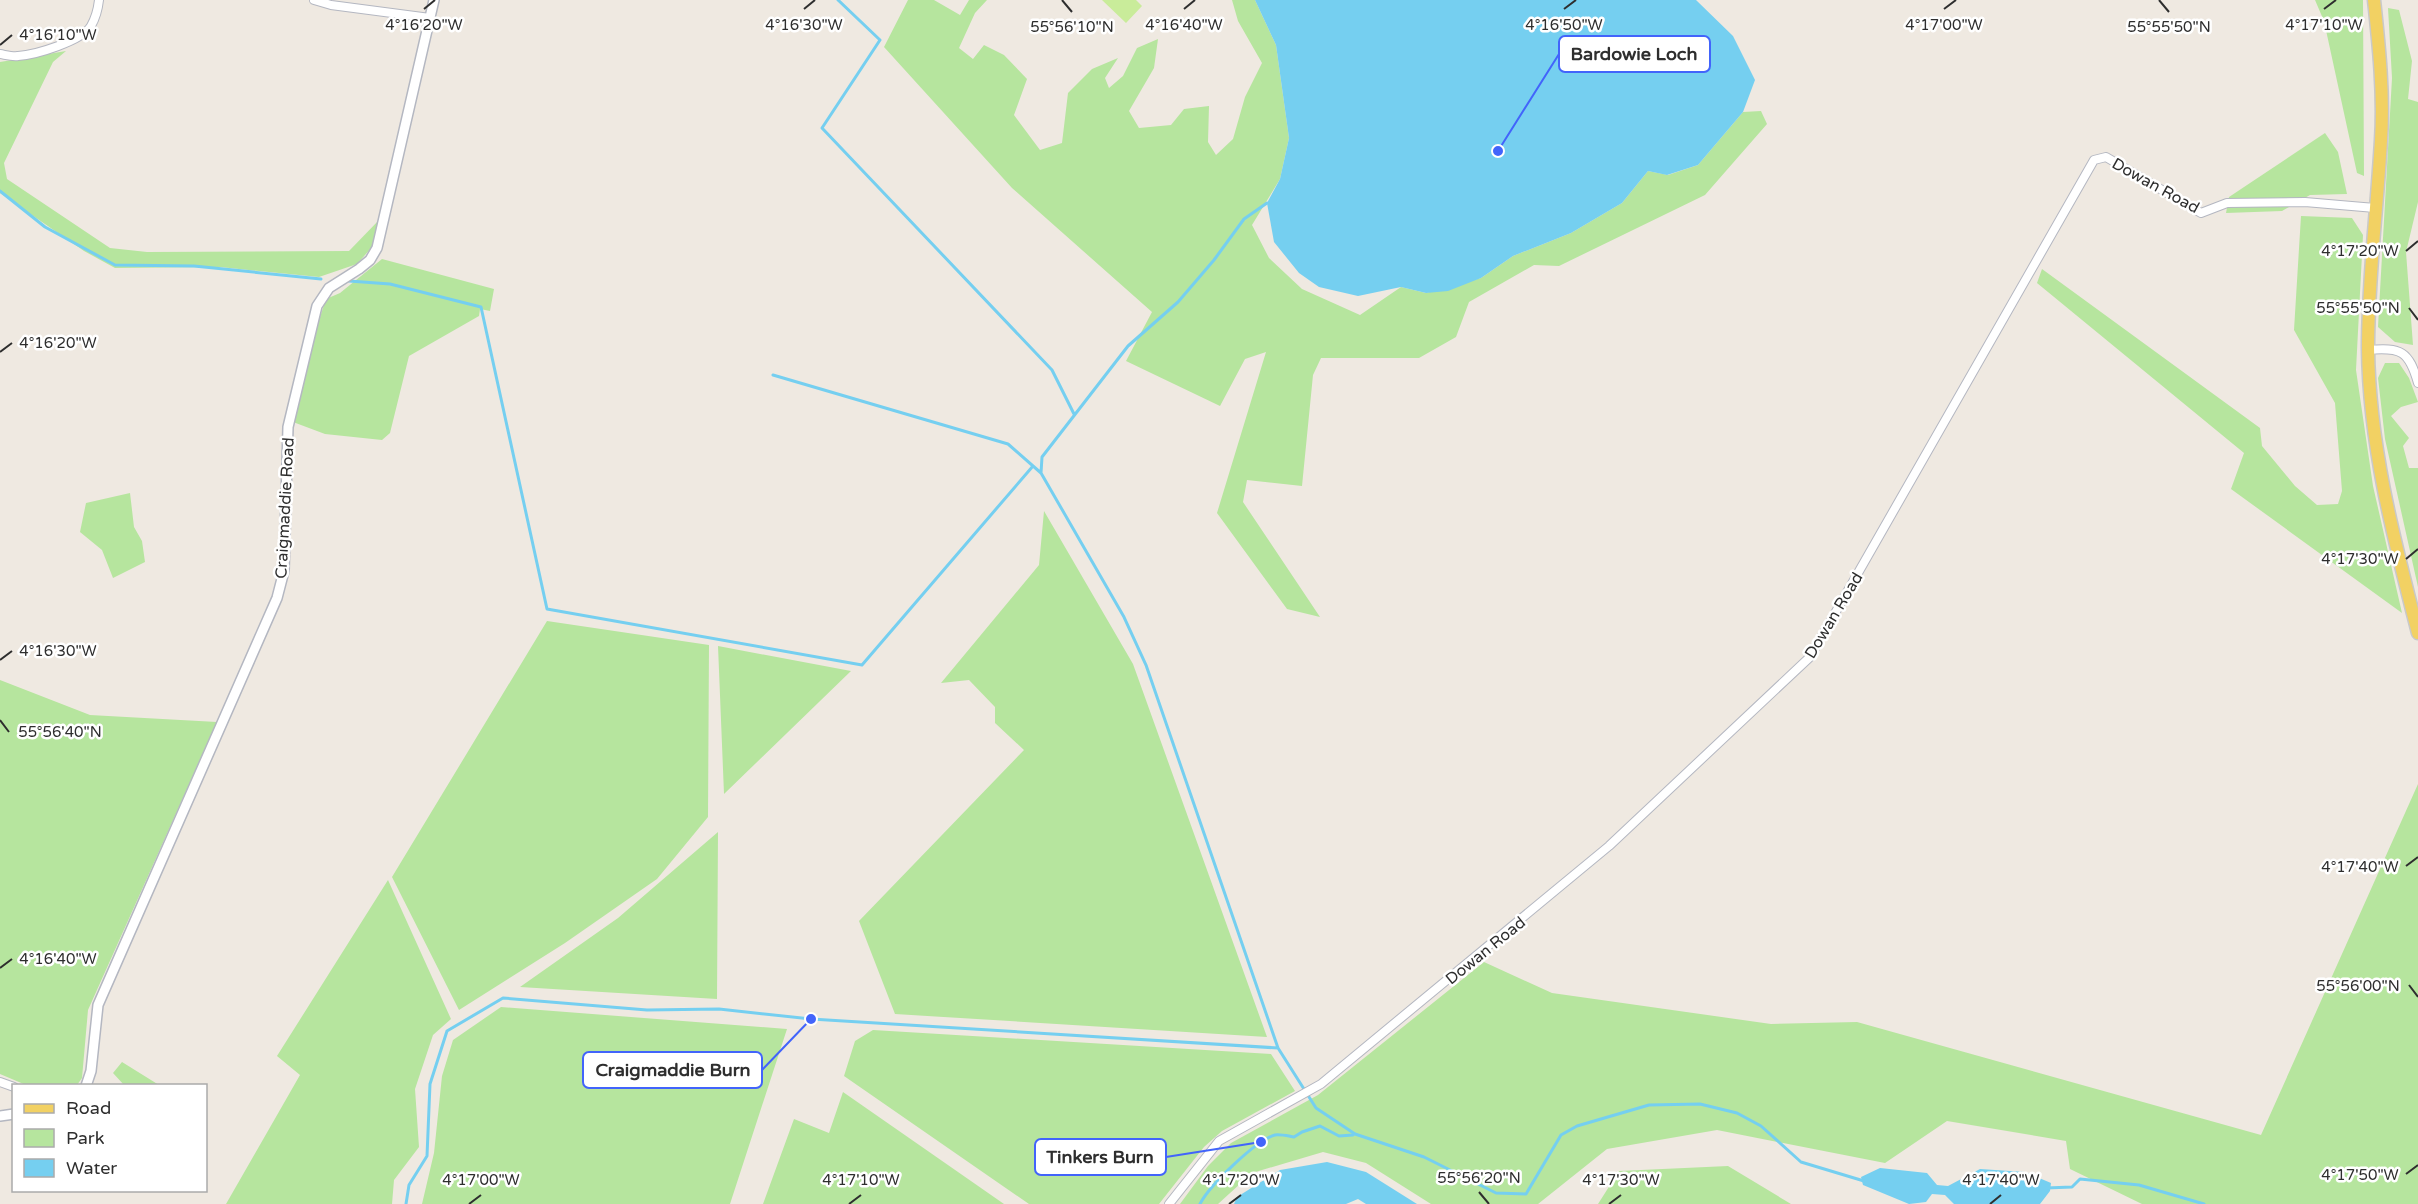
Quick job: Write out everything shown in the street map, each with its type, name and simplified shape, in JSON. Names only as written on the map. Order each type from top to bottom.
[{"type":"main road","points":[[2374,0],[2380,68],[2381,138],[2370,280],[2368,350],[2371,397],[2378,455],[2394,537],[2418,633]]},
{"type":"street","points":[[0,54],[17,57],[48,49],[75,38],[90,28],[98,10],[99,0]]},
{"type":"street","points":[[314,0],[331,5],[430,18]]},
{"type":"street","name":"Craigmaddie Road","points":[[87,1084],[91,1071],[98,1005],[277,598],[284,571],[288,427],[316,306],[329,288],[370,260],[377,248],[434,0]]},
{"type":"street","name":"Dowan Road","points":[[1169,1204],[1219,1141],[1321,1084],[1609,846],[1810,657],[2094,160],[2106,158],[2201,213],[2227,203],[2305,202],[2375,208]]},
{"type":"street","points":[[2368,350],[2388,348],[2402,351],[2412,363],[2418,383]]},
{"type":"green space","points":[[908,0],[934,0],[960,15],[969,0],[987,0],[975,13],[959,48],[973,59],[984,45],[1004,55],[1027,79],[1014,115],[1040,150],[1062,143],[1068,93],[1092,69],[1118,58],[1105,78],[1109,88],[1123,76],[1137,48],[1158,39],[1154,68],[1129,111],[1139,128],[1171,125],[1184,109],[1209,106],[1208,142],[1216,155],[1233,139],[1245,97],[1262,63],[1238,21],[1232,0],[1255,0],[1276,45],[1289,138],[1280,179],[1252,225],[1269,258],[1302,289],[1360,315],[1401,287],[1426,293],[1481,278],[1513,256],[1571,233],[1622,203],[1648,171],[1668,175],[1698,165],[1743,112],[1761,111],[1767,124],[1705,195],[1559,266],[1534,265],[1469,302],[1456,337],[1419,358],[1321,358],[1313,375],[1302,486],[1247,480],[1243,502],[1320,617],[1287,609],[1217,513],[1266,352],[1245,359],[1220,406],[1126,361],[1152,312],[1012,188],[884,47]]},
{"type":"green space","points":[[1102,0],[1136,0],[1142,6],[1126,23]]},
{"type":"green space","points":[[2315,0],[2363,0],[2364,176],[2357,173],[2324,21]]},
{"type":"green space","points":[[2388,8],[2399,10],[2412,61],[2408,99],[2418,102],[2418,202],[2406,252],[2413,345],[2395,342],[2378,327],[2392,78]]},
{"type":"green space","points":[[66,51],[53,62],[4,163],[7,179],[110,248],[147,252],[349,251],[380,219],[373,246],[357,264],[319,277],[220,267],[115,268],[84,251],[0,193],[0,62]]},
{"type":"green space","points":[[2325,133],[2338,152],[2347,194],[2310,195],[2282,211],[2226,213],[2229,197]]},
{"type":"green space","points":[[2301,216],[2352,218],[2363,235],[2356,370],[2373,486],[2402,613],[2231,489],[2244,453],[2037,283],[2042,269],[2260,428],[2262,446],[2295,486],[2317,505],[2338,504],[2342,491],[2335,403],[2294,330]]},
{"type":"green space","points":[[382,259],[494,289],[490,311],[480,309],[479,316],[409,356],[390,433],[382,440],[325,434],[293,422],[313,338],[326,299],[340,293]]},
{"type":"green space","points":[[2385,363],[2399,363],[2409,378],[2418,402],[2401,407],[2391,416],[2409,438],[2403,446],[2409,468],[2418,468],[2418,587],[2385,439],[2378,378]]},
{"type":"green space","points":[[130,493],[134,527],[142,541],[145,562],[113,578],[102,550],[80,532],[86,503]]},
{"type":"green space","points":[[1044,511],[1133,664],[1267,1037],[895,1014],[859,921],[1024,750],[995,723],[995,707],[969,680],[941,683],[1039,565]]},
{"type":"green space","points":[[547,621],[709,645],[708,817],[657,879],[565,943],[459,1010],[392,877]]},
{"type":"green space","points":[[718,646],[851,671],[724,794]]},
{"type":"green space","points":[[0,680],[90,715],[217,722],[88,1010],[82,1078],[78,1084],[24,1084],[0,1074]]},
{"type":"green space","points":[[2418,784],[2418,1204],[2142,1204],[2070,1169],[2066,1141],[1947,1121],[1885,1163],[1717,1130],[1607,1149],[1538,1204],[1431,1204],[1366,1163],[1323,1152],[1252,1173],[1218,1204],[1180,1204],[1208,1166],[1231,1143],[1318,1095],[1484,962],[1552,993],[1771,1024],[1857,1022],[2261,1135]]},
{"type":"green space","points":[[718,832],[717,999],[520,987],[618,918]]},
{"type":"green space","points":[[388,880],[451,1019],[433,1035],[415,1089],[419,1147],[394,1180],[392,1204],[226,1204],[300,1075],[277,1056]]},
{"type":"green space","points":[[501,1007],[787,1029],[730,1204],[422,1204],[434,1153],[442,1076],[453,1040]]},
{"type":"green space","points":[[873,1030],[1271,1054],[1295,1091],[1222,1131],[1204,1147],[1159,1204],[1029,1204],[844,1076],[855,1041]]},
{"type":"green space","points":[[122,1062],[157,1084],[123,1084],[113,1073]]},
{"type":"green space","points":[[843,1092],[1004,1204],[763,1204],[794,1119],[829,1133]]},
{"type":"green space","points":[[1728,1166],[1791,1204],[1598,1204],[1619,1171]]},
{"type":"water","points":[[1255,0],[1696,0],[1733,36],[1755,80],[1743,112],[1698,165],[1667,175],[1648,171],[1622,203],[1571,233],[1513,256],[1481,278],[1448,291],[1426,293],[1401,287],[1358,296],[1319,287],[1299,273],[1274,242],[1267,203],[1280,179],[1289,138],[1276,45]]},
{"type":"water","points":[[1327,1162],[1366,1172],[1417,1204],[1366,1204],[1358,1199],[1346,1204],[1234,1204],[1237,1197],[1280,1170]]},
{"type":"water","points":[[1880,1168],[1927,1173],[1937,1185],[1948,1186],[1980,1169],[2025,1172],[2051,1183],[2050,1191],[2040,1204],[1954,1204],[1945,1195],[1932,1194],[1926,1202],[1909,1204],[1863,1185],[1861,1177]]},
{"type":"waterway","points":[[838,0],[880,40],[822,128],[1052,370],[1074,414]]},
{"type":"waterway","points":[[0,191],[45,227],[115,265],[194,266],[321,279]]},
{"type":"waterway","points":[[1267,203],[1244,219],[1214,260],[1178,302],[1128,346],[1042,457],[1041,473],[1124,617],[1146,665],[1278,1048]]},
{"type":"waterway","points":[[349,281],[390,284],[481,307],[547,609],[862,665],[1033,466]]},
{"type":"waterway","points":[[773,375],[1008,444],[1041,473]]},
{"type":"waterway","points":[[406,1204],[409,1185],[427,1156],[430,1084],[447,1031],[503,998],[647,1010],[719,1009],[811,1019],[1278,1048],[1316,1108],[1355,1134],[1424,1157],[1496,1193],[1526,1194],[1561,1135],[1577,1126],[1649,1105],[1700,1104],[1737,1113],[1761,1126],[1801,1162],[1864,1181]]},
{"type":"waterway","points":[[1200,1204],[1213,1186],[1234,1165],[1257,1145],[1275,1135],[1294,1137],[1320,1126],[1339,1136],[1353,1135]]},
{"type":"waterway","points":[[2046,1188],[2072,1187],[2080,1179],[2139,1185],[2204,1204]]},
{"type":"place","name":"Bardowie Loch","points":[[1498,151]]},
{"type":"place","name":"Craigmaddie Burn","points":[[811,1019]]},
{"type":"place","name":"Tinkers Burn","points":[[1261,1142]]}]
